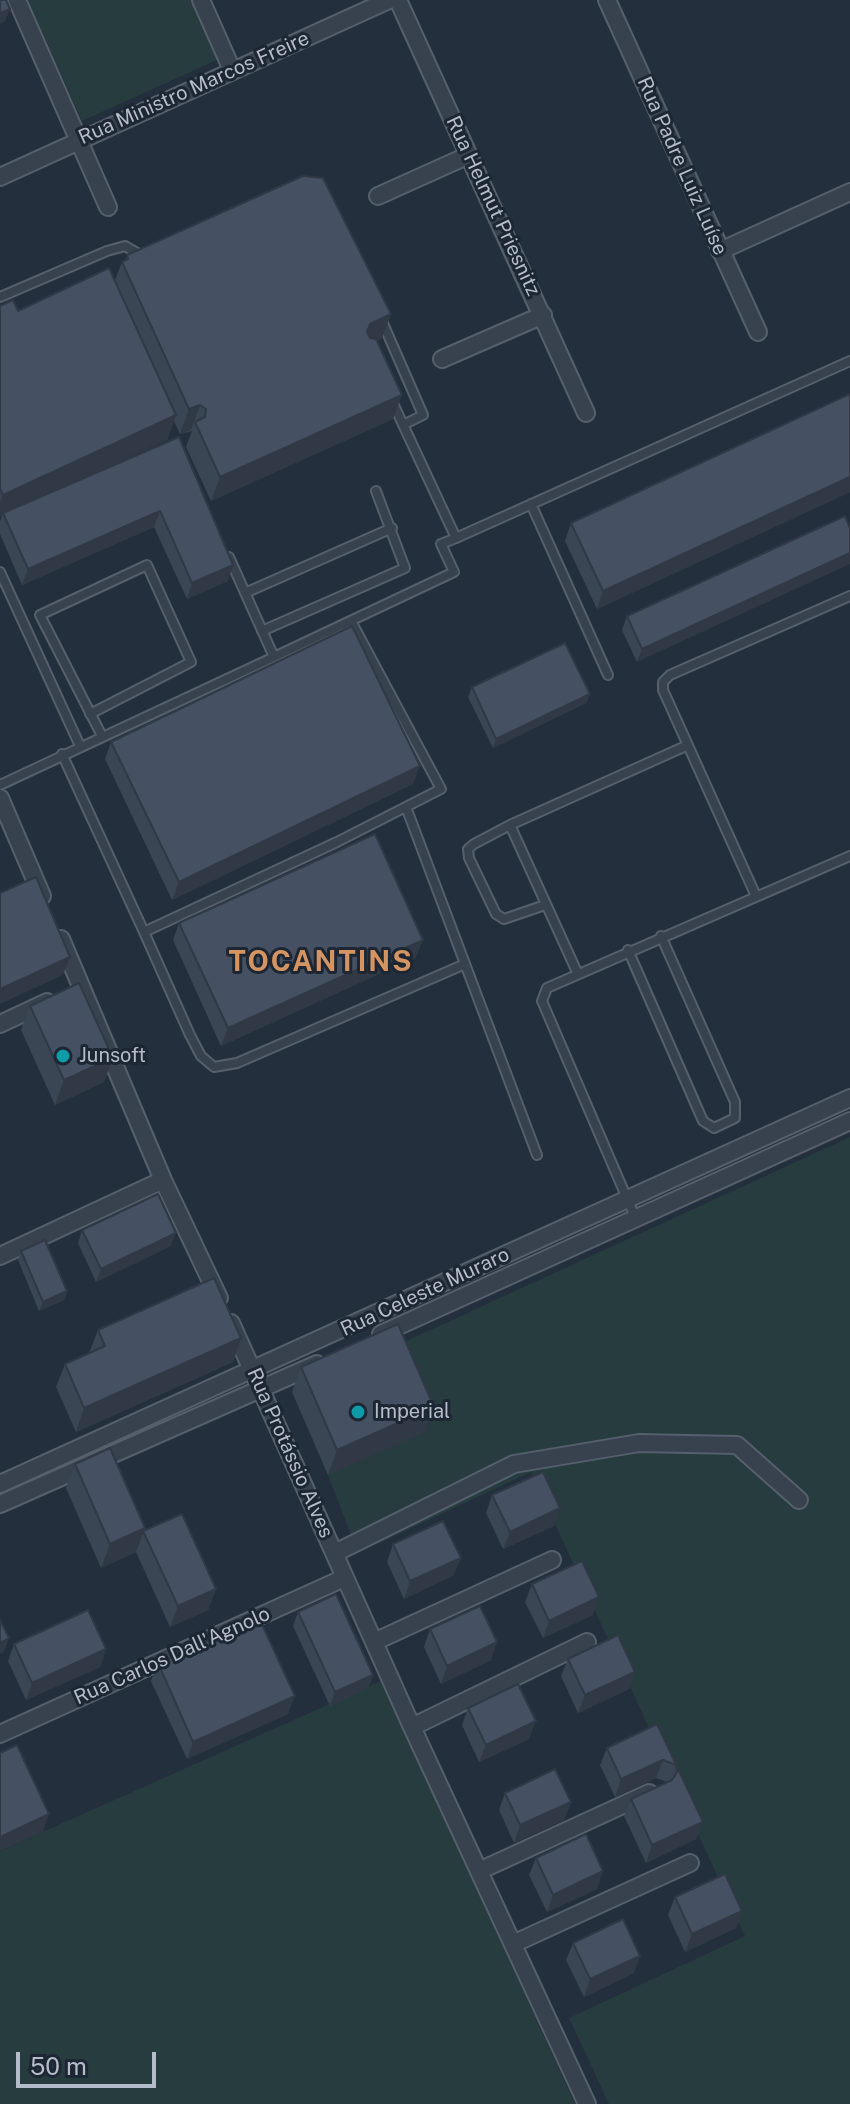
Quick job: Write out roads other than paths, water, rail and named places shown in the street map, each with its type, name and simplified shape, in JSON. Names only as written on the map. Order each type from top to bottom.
[{"type":"street","points":[[17,0],[108,207]]},
{"type":"street","points":[[201,0],[232,70]]},
{"type":"street","name":"Rua Ministro Marcos Freire","points":[[0,177],[389,0]]},
{"type":"street","name":"Rua Helmut Priesnitz","points":[[398,0],[586,413]]},
{"type":"street","name":"Rua Padre Luiz Luíse","points":[[607,0],[758,332]]},
{"type":"street","points":[[378,196],[469,155]]},
{"type":"street","points":[[720,251],[850,192]]},
{"type":"street","points":[[442,359],[543,315]]},
{"type":"street","name":"Rua Protássio Alves","points":[[0,798],[163,1180],[254,1371],[344,1578],[587,2104]]},
{"type":"street","points":[[0,1024],[81,987]]},
{"type":"street","name":"Rua Celeste Muraro","points":[[0,1484],[850,1098]]},
{"type":"street","name":"Rua Celeste Muraro","points":[[361,1344],[850,1121]]},
{"type":"street","points":[[0,1256],[163,1180]]},
{"type":"street","name":"Rua Celeste Muraro","points":[[0,1504],[332,1357]]},
{"type":"street","points":[[335,1553],[514,1464],[639,1443],[737,1445],[799,1500]]},
{"type":"street","points":[[374,1642],[552,1560]]},
{"type":"street","name":"Rua Carlos Dall'Agnolo","points":[[0,1734],[344,1578]]},
{"type":"street","points":[[412,1727],[587,1642]]},
{"type":"street","points":[[479,1871],[660,1788]]},
{"type":"street","points":[[515,1943],[690,1863]]},
{"type":"lane","points":[[0,297],[107,251],[125,246],[142,256],[155,250]]},
{"type":"lane","points":[[379,316],[423,415],[403,425]]},
{"type":"lane","points":[[0,785],[454,572],[441,544],[850,361]]},
{"type":"lane","points":[[390,397],[456,538]]},
{"type":"lane","points":[[262,631],[405,568],[376,491]]},
{"type":"lane","points":[[531,504],[608,675]]},
{"type":"lane","points":[[245,593],[392,528]]},
{"type":"lane","points":[[226,552],[274,657]]},
{"type":"lane","points":[[90,714],[191,662],[147,565],[40,615],[90,714],[102,736]]},
{"type":"lane","points":[[0,572],[80,746]]},
{"type":"lane","points":[[756,896],[663,690],[663,682],[670,675],[850,596]]},
{"type":"lane","points":[[144,932],[441,789],[351,621]]},
{"type":"lane","points":[[545,905],[504,919],[496,914],[469,858],[468,849],[510,825],[688,745]]},
{"type":"lane","points":[[62,754],[190,1035],[201,1056],[214,1067],[237,1063],[465,964]]},
{"type":"lane","points":[[406,807],[537,1155]]},
{"type":"lane","points":[[510,825],[577,972]]},
{"type":"lane","points":[[635,1217],[542,1001],[547,988],[577,972],[850,856]]},
{"type":"lane","points":[[628,950],[703,1121],[714,1128],[735,1118],[735,1102],[661,936]]},
{"type":"place","name":"Junsoft","points":[[63,1056]]},
{"type":"place","name":"Imperial","points":[[358,1412]]},
{"type":"district","name":"TOCANTINS","points":[[321,962]]}]
